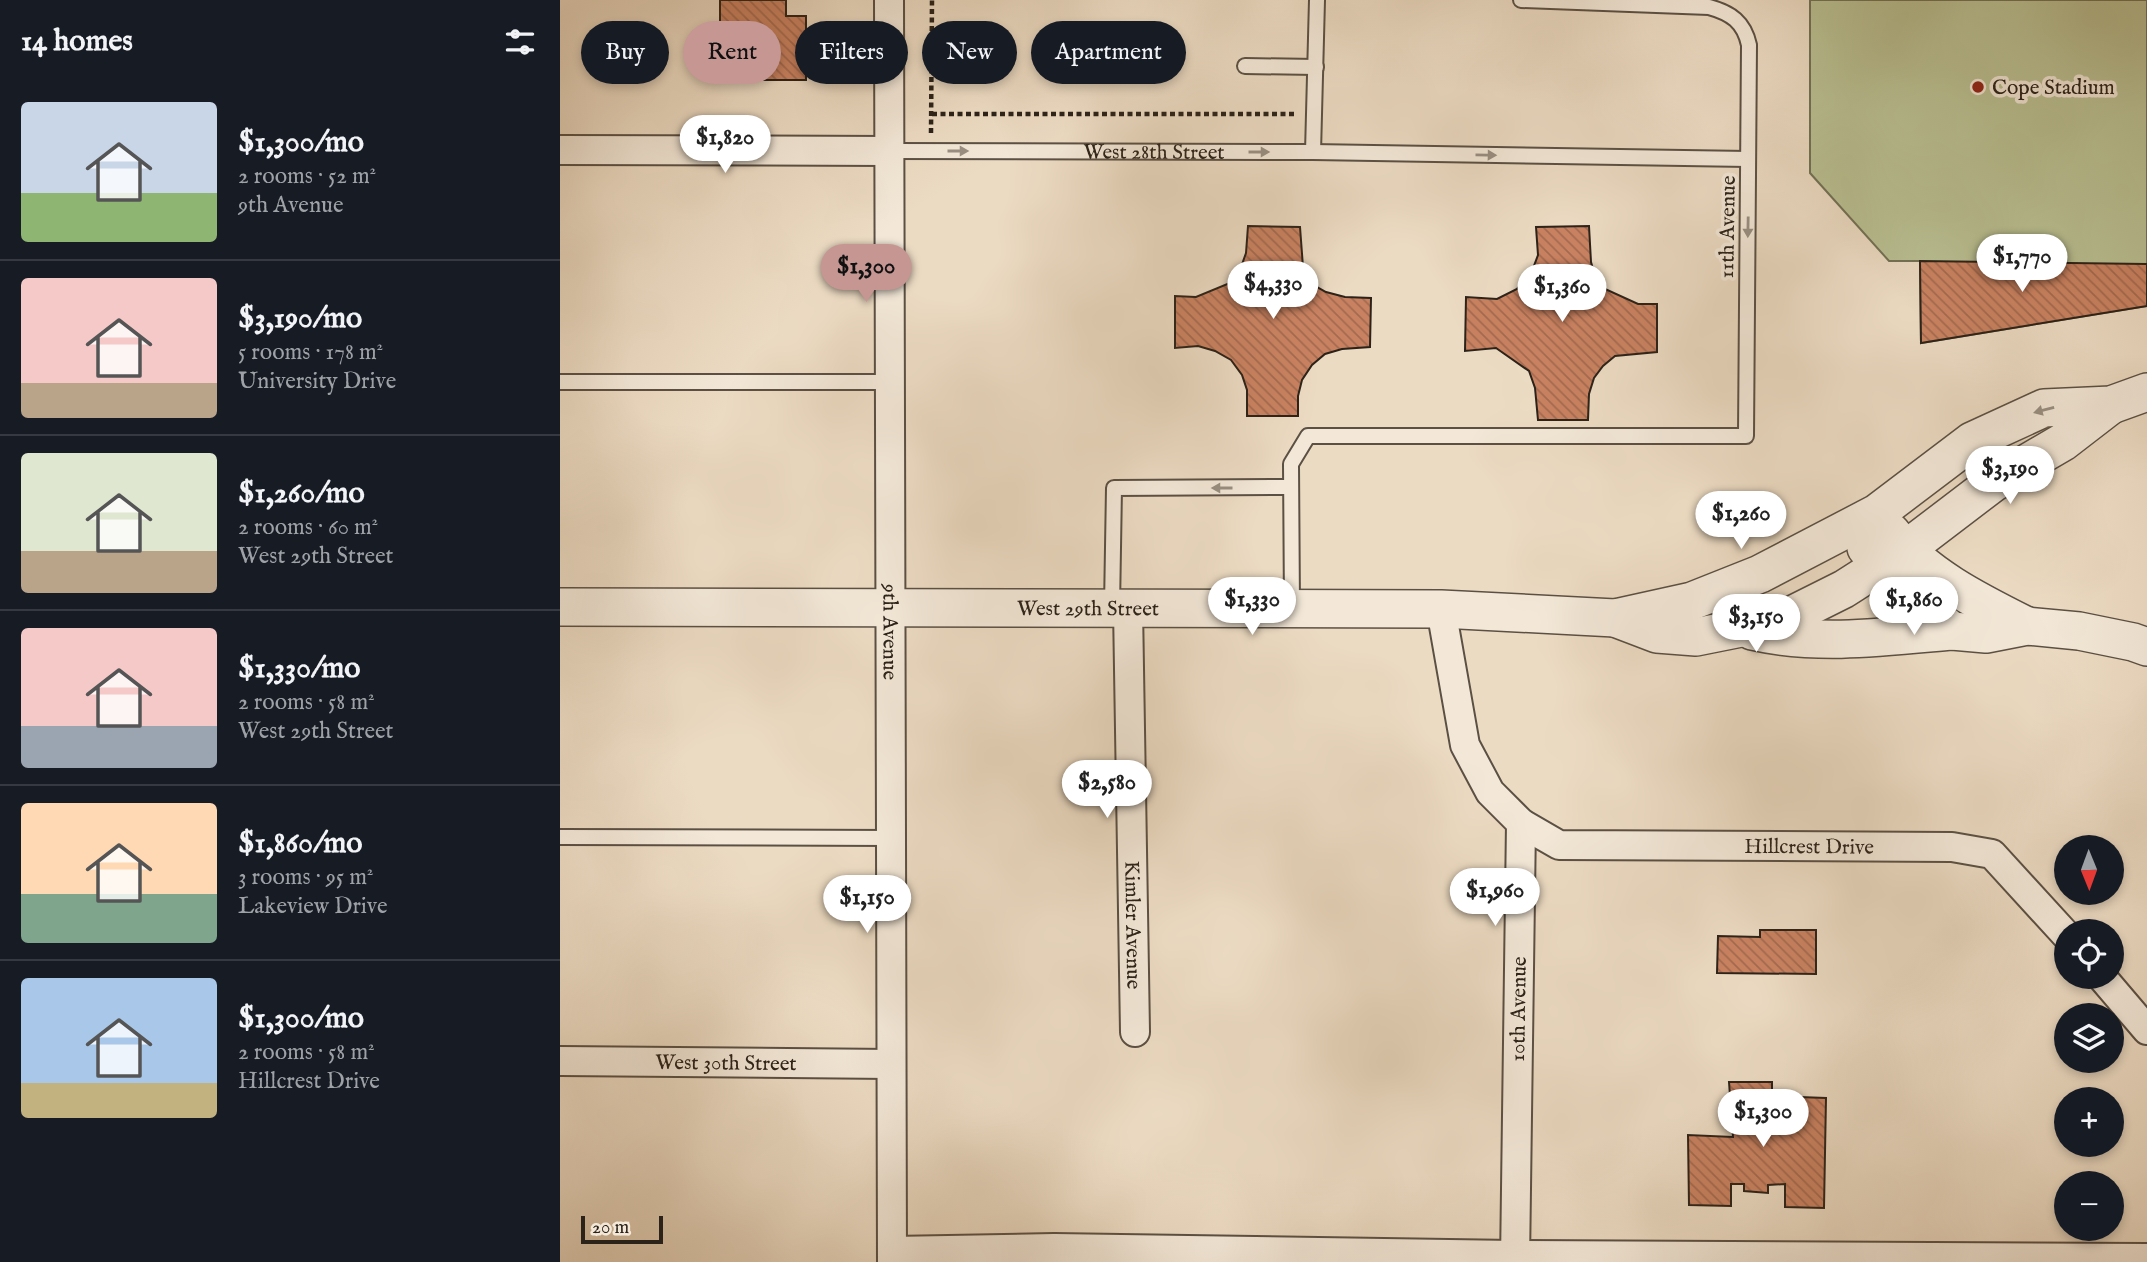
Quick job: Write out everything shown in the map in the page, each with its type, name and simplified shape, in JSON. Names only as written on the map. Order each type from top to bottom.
[{"type":"street","name":"9th Avenue","points":[[889,0],[892,1256]]},
{"type":"street","name":"West 28th Street","points":[[560,150],[890,151]]},
{"type":"street","points":[[2111,405],[2147,391]]},
{"type":"street","name":"West 29th Street","points":[[560,607],[1441,609],[1615,618],[1692,601],[1760,574],[1863,520],[1972,440],[2044,408],[2111,405]]},
{"type":"street","name":"West 29th Street","points":[[1615,618],[1657,634],[1696,637],[1792,615],[1844,589],[1893,558],[1993,483],[2063,442],[2111,405]]},
{"type":"street","points":[[1863,520],[1893,558],[1911,597],[1952,631]]},
{"type":"street","points":[[1893,558],[2027,626]]},
{"type":"street","name":"Kimler Avenue","points":[[1120,608],[1135,1032]]},
{"type":"street","points":[[1441,609],[1465,745],[1490,792],[1521,823]]},
{"type":"street","points":[[1741,628],[1781,638],[1872,639],[1952,631],[1986,634],[2027,626],[2079,631],[2147,647]]},
{"type":"street","name":"Hillcrest Drive","points":[[1521,823],[1559,845],[1952,847],[1992,854],[2054,922]]},
{"type":"street","name":"10th Avenue","points":[[1515,1259],[1521,823]]},
{"type":"street","points":[[2112,989],[2147,1030]]},
{"type":"street","name":"West 30th Street","points":[[560,1061],[891,1065]]},
{"type":"street","points":[[892,1256],[1054,1248],[1515,1259],[2147,1258]]},
{"type":"lane","points":[[1313,152],[1317,0]]},
{"type":"lane","name":"11th Avenue","points":[[1290,487],[1291,464],[1308,436],[1746,436],[1749,45],[1746,31],[1726,11],[1709,7],[1521,0]]},
{"type":"lane","points":[[1245,66],[1316,67]]},
{"type":"lane","name":"West 28th Street","points":[[890,151],[1313,152],[1748,159]]},
{"type":"lane","points":[[560,382],[891,382]]},
{"type":"lane","points":[[1120,608],[1113,529],[1114,488],[1290,487],[1292,608]]},
{"type":"lane","points":[[560,836],[891,838]]},
{"type":"path","points":[[931,151],[932,0]]},
{"type":"path","points":[[932,114],[1296,114]]},
{"type":"green space","name":"Cope Stadium","points":[[1810,0],[2147,0],[2147,306],[1921,343],[1920,261],[1889,261],[1810,173]]},
{"type":"building","points":[[720,0],[786,0],[786,16],[806,16],[806,21],[795,21],[795,80],[781,80],[781,21],[720,21]]},
{"type":"building","points":[[1248,226],[1300,227],[1303,267],[1310,283],[1326,292],[1345,297],[1371,298],[1370,347],[1342,349],[1325,354],[1312,365],[1302,380],[1298,396],[1298,416],[1247,416],[1247,390],[1242,375],[1231,360],[1198,346],[1175,348],[1175,296],[1196,297],[1230,283],[1240,270],[1246,253]]},
{"type":"building","points":[[1589,226],[1591,262],[1595,276],[1605,289],[1638,304],[1657,304],[1657,352],[1615,356],[1603,366],[1594,378],[1589,394],[1588,420],[1538,420],[1535,388],[1529,371],[1496,348],[1465,351],[1466,297],[1497,299],[1517,289],[1532,271],[1538,255],[1536,227]]},
{"type":"building","points":[[1920,261],[2147,264],[2147,306],[1921,343]]},
{"type":"building","points":[[1760,930],[1816,930],[1816,974],[1717,973],[1718,936],[1760,937]]},
{"type":"building","points":[[1729,1082],[1772,1082],[1772,1096],[1826,1098],[1824,1208],[1785,1207],[1785,1184],[1768,1185],[1768,1193],[1744,1191],[1744,1184],[1731,1184],[1731,1206],[1689,1205],[1688,1135],[1733,1137]]},
{"type":"place","name":"Cope Stadium","points":[[1978,87]]}]
